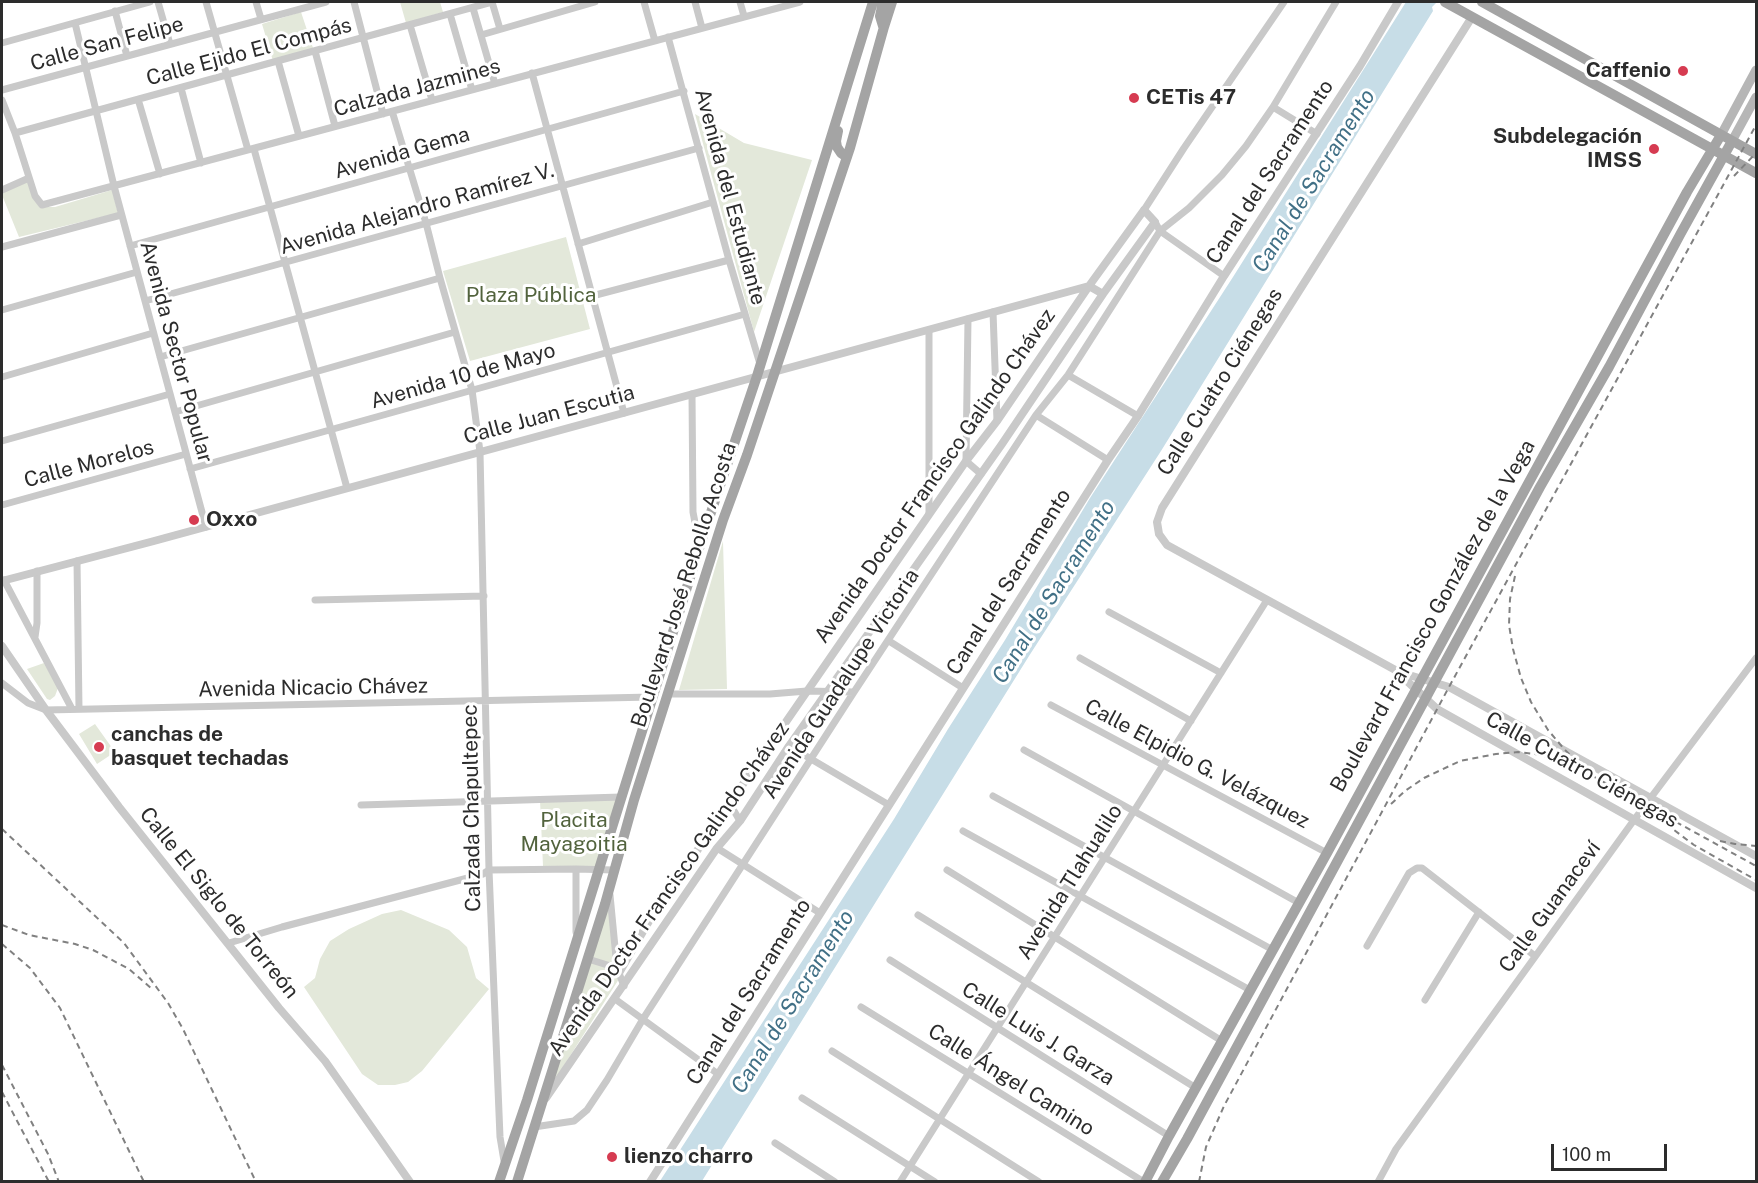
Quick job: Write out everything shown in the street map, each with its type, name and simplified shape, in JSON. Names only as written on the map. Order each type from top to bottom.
[{"type":"main road","name":"Boulevard José Rebollo Acosta","points":[[499,1182],[527,1100],[702,539],[757,376],[873,2]]},
{"type":"main road","points":[[883,2],[880,16],[884,27]]},
{"type":"main road","name":"Boulevard José Rebollo Acosta","points":[[517,1182],[719,531],[747,455],[847,157],[892,2]]},
{"type":"main road","points":[[1446,2],[1756,173]]},
{"type":"main road","points":[[1482,2],[1756,154]]},
{"type":"main road","points":[[1510,38],[1519,22]]},
{"type":"main road","name":"Boulevard Francisco González de la Vega","points":[[1145,1182],[1327,853],[1541,457],[1597,360],[1687,192],[1714,149],[1756,70]]},
{"type":"main road","name":"Boulevard Francisco González de la Vega","points":[[1162,1182],[1540,487],[1609,367],[1756,96]]},
{"type":"main road","points":[[841,104],[836,144],[841,153],[847,157]]},
{"type":"main road","points":[[1643,274],[1655,281]]},
{"type":"main road","points":[[1597,360],[1609,367]]},
{"type":"main road","points":[[647,759],[647,748],[658,708],[652,697]]},
{"type":"street","points":[[2,43],[150,2]]},
{"type":"street","points":[[158,2],[170,44]]},
{"type":"street","points":[[206,2],[227,75],[271,207],[348,488]]},
{"type":"street","points":[[256,2],[261,19]]},
{"type":"street","name":"Calle San Felipe","points":[[2,90],[261,19],[303,5],[326,2]]},
{"type":"street","points":[[354,2],[383,114]]},
{"type":"street","points":[[492,2],[500,29]]},
{"type":"street","name":"Calle Ejido El Compás","points":[[15,133],[492,2]]},
{"type":"street","points":[[481,35],[595,2]]},
{"type":"street","points":[[644,2],[654,41]]},
{"type":"street","points":[[695,2],[702,28]]},
{"type":"street","points":[[740,2],[744,16]]},
{"type":"street","name":"Calzada Jazmines","points":[[29,178],[35,196],[42,206],[787,3],[800,2]]},
{"type":"street","name":"Avenida Doctor Francisco Galindo Chávez","points":[[618,970],[652,916],[929,514],[997,421],[1144,210],[1284,2]]},
{"type":"street","name":"Avenida Guadalupe Victoria","points":[[534,1127],[574,1121],[587,1110],[854,692],[1036,415],[1068,375],[1160,231],[1189,208],[1222,175],[1246,146],[1273,107],[1336,2]]},
{"type":"street","name":"Canal del Sacramento","points":[[650,1182],[888,805],[1138,416],[1224,276],[1317,134],[1398,2]]},
{"type":"street","points":[[472,8],[495,84]]},
{"type":"street","points":[[115,11],[127,56]]},
{"type":"street","points":[[450,14],[472,90]]},
{"type":"street","name":"Calle Cuatro Ciénegas","points":[[1472,17],[1159,514],[1157,528],[1161,539],[1167,545],[1399,672],[1449,687],[1756,856]]},
{"type":"street","name":"Avenida Sector Popular","points":[[75,23],[114,186],[206,527]]},
{"type":"street","points":[[410,25],[432,100]]},
{"type":"street","name":"Avenida del Estudiante","points":[[668,37],[760,365]]},
{"type":"street","points":[[315,51],[335,126]]},
{"type":"street","points":[[278,61],[299,136]]},
{"type":"street","points":[[532,73],[624,413]]},
{"type":"street","points":[[181,88],[201,163]]},
{"type":"street","name":"Avenida Gema","points":[[130,246],[684,91]]},
{"type":"street","points":[[138,99],[160,174]]},
{"type":"street","points":[[2,100],[5,119],[15,133],[29,178],[2,190]]},
{"type":"street","points":[[1273,107],[1317,134]]},
{"type":"street","name":"Calzada Chapultepec","points":[[392,111],[472,390],[480,452],[489,870],[500,1137],[505,1164]]},
{"type":"street","name":"Avenida Alejandro Ramírez V.","points":[[145,302],[699,148]]},
{"type":"street","points":[[578,243],[713,202]]},
{"type":"street","points":[[1144,210],[1160,231],[1224,276]]},
{"type":"street","points":[[2,246],[122,215]]},
{"type":"street","name":"Avenida Doctor Francisco Galindo Chávez","points":[[542,1104],[717,848],[740,821],[789,746],[1155,222]]},
{"type":"street","points":[[592,296],[729,260]]},
{"type":"street","points":[[2,310],[137,272]]},
{"type":"street","points":[[160,357],[440,279]]},
{"type":"street","points":[[1089,286],[1103,294]]},
{"type":"street","name":"Calle Juan Escutia","points":[[3,580],[206,527],[1089,286]]},
{"type":"street","points":[[993,312],[997,421]]},
{"type":"street","name":"Avenida 10 de Mayo","points":[[190,469],[745,314]]},
{"type":"street","points":[[968,319],[966,461],[981,474]]},
{"type":"street","points":[[929,330],[929,514]]},
{"type":"street","points":[[2,377],[153,333]]},
{"type":"street","points":[[175,412],[455,333]]},
{"type":"street","points":[[1068,375],[1138,416]]},
{"type":"street","points":[[2,441],[170,394]]},
{"type":"street","points":[[692,394],[693,512],[697,533],[702,539]]},
{"type":"street","points":[[1036,415],[1108,460]]},
{"type":"street","name":"Calle Morelos","points":[[2,505],[186,454]]},
{"type":"street","points":[[76,709],[77,561]]},
{"type":"street","points":[[35,637],[38,623],[36,571]]},
{"type":"street","points":[[3,580],[76,709]]},
{"type":"street","points":[[315,600],[483,596]]},
{"type":"street","name":"Avenida Tlahualilo","points":[[900,1182],[1268,600]]},
{"type":"street","points":[[1109,612],[1221,673]]},
{"type":"street","points":[[889,641],[963,688]]},
{"type":"street","name":"Calle El Siglo de Torreón","points":[[2,646],[46,710],[126,815],[279,1008],[325,1061],[410,1182]]},
{"type":"street","points":[[1080,658],[1191,721]]},
{"type":"street","name":"Calle Guanaceví","points":[[1378,1182],[1396,1149],[1535,956],[1634,819],[1756,658]]},
{"type":"street","name":"Calle Cuatro Ciénegas","points":[[1399,672],[1437,709],[1756,888]]},
{"type":"street","points":[[2,683],[28,703],[46,710]]},
{"type":"street","points":[[18,696],[32,689]]},
{"type":"street","points":[[668,694],[854,692]]},
{"type":"street","name":"Avenida Nicacio Chávez","points":[[46,710],[652,697]]},
{"type":"street","name":"Calle Elpidio G. Velázquez","points":[[1051,705],[1327,853]]},
{"type":"street","points":[[789,746],[888,805]]},
{"type":"street","points":[[1024,750],[1299,903]]},
{"type":"street","points":[[993,796],[1273,950]]},
{"type":"street","points":[[361,805],[621,797]]},
{"type":"street","points":[[730,804],[740,821]]},
{"type":"street","points":[[963,831],[1250,990]]},
{"type":"street","points":[[717,848],[820,913]]},
{"type":"street","points":[[229,943],[483,874],[489,870],[576,868],[614,870]]},
{"type":"street","points":[[576,868],[576,941]]},
{"type":"street","points":[[1367,946],[1409,873],[1422,868],[1535,956]]},
{"type":"street","points":[[947,870],[1222,1041]]},
{"type":"street","points":[[609,890],[618,970],[624,986]]},
{"type":"street","points":[[1425,1000],[1479,912]]},
{"type":"street","points":[[918,915],[1196,1088]]},
{"type":"street","points":[[588,959],[618,970]]},
{"type":"street","name":"Calle Luis J. Garza","points":[[890,960],[1169,1136]]},
{"type":"street","points":[[615,999],[718,1074]]},
{"type":"street","name":"Calle Ángel Camino","points":[[861,1007],[1145,1182]]},
{"type":"street","points":[[832,1051],[1039,1182]]},
{"type":"street","points":[[802,1098],[935,1182]]},
{"type":"street","points":[[775,1143],[835,1182]]},
{"type":"green space","points":[[400,2],[440,2],[443,12],[406,23]]},
{"type":"green space","points":[[301,12],[313,48],[273,61],[262,24]]},
{"type":"green space","points":[[695,114],[744,143],[812,160],[754,332]]},
{"type":"green space","points":[[29,179],[42,207],[55,207],[112,190],[118,213],[19,237],[2,192]]},
{"type":"green space","name":"Plaza Pública","points":[[566,237],[590,329],[470,361],[443,271]]},
{"type":"green space","points":[[723,541],[727,689],[679,690]]},
{"type":"green space","points":[[44,663],[58,688],[55,696],[50,700],[47,699],[27,669]]},
{"type":"green space","name":"canchas de basquet techadas","points":[[95,724],[115,752],[97,764],[79,734]]},
{"type":"green space","name":"Placita Mayagoitia","points":[[620,799],[598,866],[543,866],[540,800]]},
{"type":"green space","points":[[609,906],[619,979],[549,1089]]},
{"type":"green space","points":[[401,910],[449,930],[467,947],[476,978],[489,989],[422,1071],[408,1082],[378,1085],[362,1074],[304,987],[315,978],[320,959],[330,941],[349,929],[382,914]]},
{"type":"water","name":"Canal de Sacramento","points":[[1406,2],[1437,2],[1161,451],[1029,656],[702,1181],[660,1181],[894,819],[1090,498],[1233,277]]},
{"type":"railway","points":[[1199,1182],[1206,1147],[1224,1106],[1449,687],[1756,125]]},
{"type":"railway","points":[[1734,176],[1756,153]]},
{"type":"railway","points":[[1515,576],[1510,599],[1509,625],[1521,678],[1531,702],[1548,730],[1580,764]]},
{"type":"railway","points":[[1391,804],[1424,778],[1460,761],[1496,754],[1518,752],[1535,754],[1560,760],[1580,769],[1756,866]]},
{"type":"railway","points":[[1666,824],[1694,845],[1756,880]]},
{"type":"railway","points":[[2,829],[124,943],[168,1003],[183,1029],[256,1182]]},
{"type":"railway","points":[[1720,841],[1756,846]]},
{"type":"railway","points":[[2,925],[29,935],[93,950],[129,969],[151,988]]},
{"type":"railway","points":[[2,944],[30,968],[60,1008],[144,1182]]},
{"type":"railway","points":[[2,1065],[48,1154],[59,1182]]},
{"type":"railway","points":[[2,1092],[49,1182]]},
{"type":"place","name":"Caffenio","points":[[1683,71]]},
{"type":"place","name":"CETis 47","points":[[1134,98]]},
{"type":"place","name":"Subdelegación IMSS","points":[[1654,149]]},
{"type":"place","name":"Oxxo","points":[[194,520]]},
{"type":"place","name":"canchas de basquet techadas","points":[[99,747]]},
{"type":"place","name":"lienzo charro","points":[[612,1157]]}]
